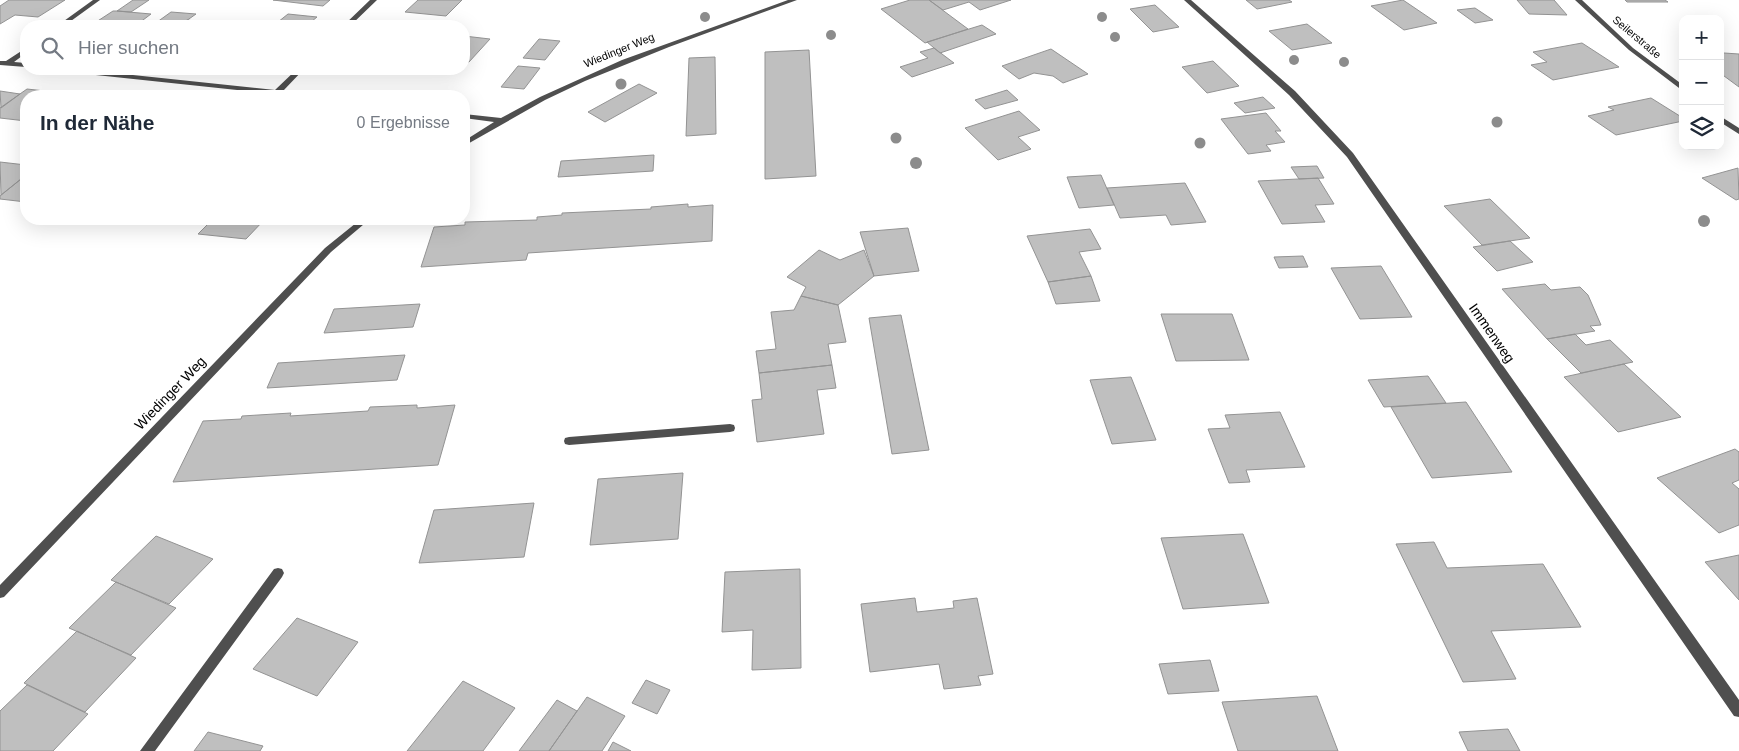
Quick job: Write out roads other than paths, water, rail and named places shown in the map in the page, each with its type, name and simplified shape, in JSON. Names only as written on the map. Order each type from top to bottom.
[{"type":"street","points":[[69,20],[97,0]]},
{"type":"street","points":[[352,20],[374,0]]},
{"type":"street","name":"Wiedinger Weg","points":[[470,140],[500,120],[562,87],[630,58],[794,0]]},
{"type":"street","name":"Immenweg","points":[[1187,0],[1292,94],[1350,155],[1739,711]]},
{"type":"street","name":"Seilerstraße","points":[[1578,0],[1630,49],[1679,86]]},
{"type":"street","points":[[4,63],[20,54]]},
{"type":"street","points":[[4,63],[20,64]]},
{"type":"street","points":[[115,75],[258,90]]},
{"type":"street","points":[[279,90],[295,75]]},
{"type":"street","points":[[470,117],[500,120]]},
{"type":"street","points":[[1724,121],[1739,132]]},
{"type":"street","name":"Wiedinger Weg","points":[[0,593],[328,250],[359,225]]},
{"type":"street","points":[[569,441],[730,428]]},
{"type":"street","points":[[147,751],[278,573]]}]
